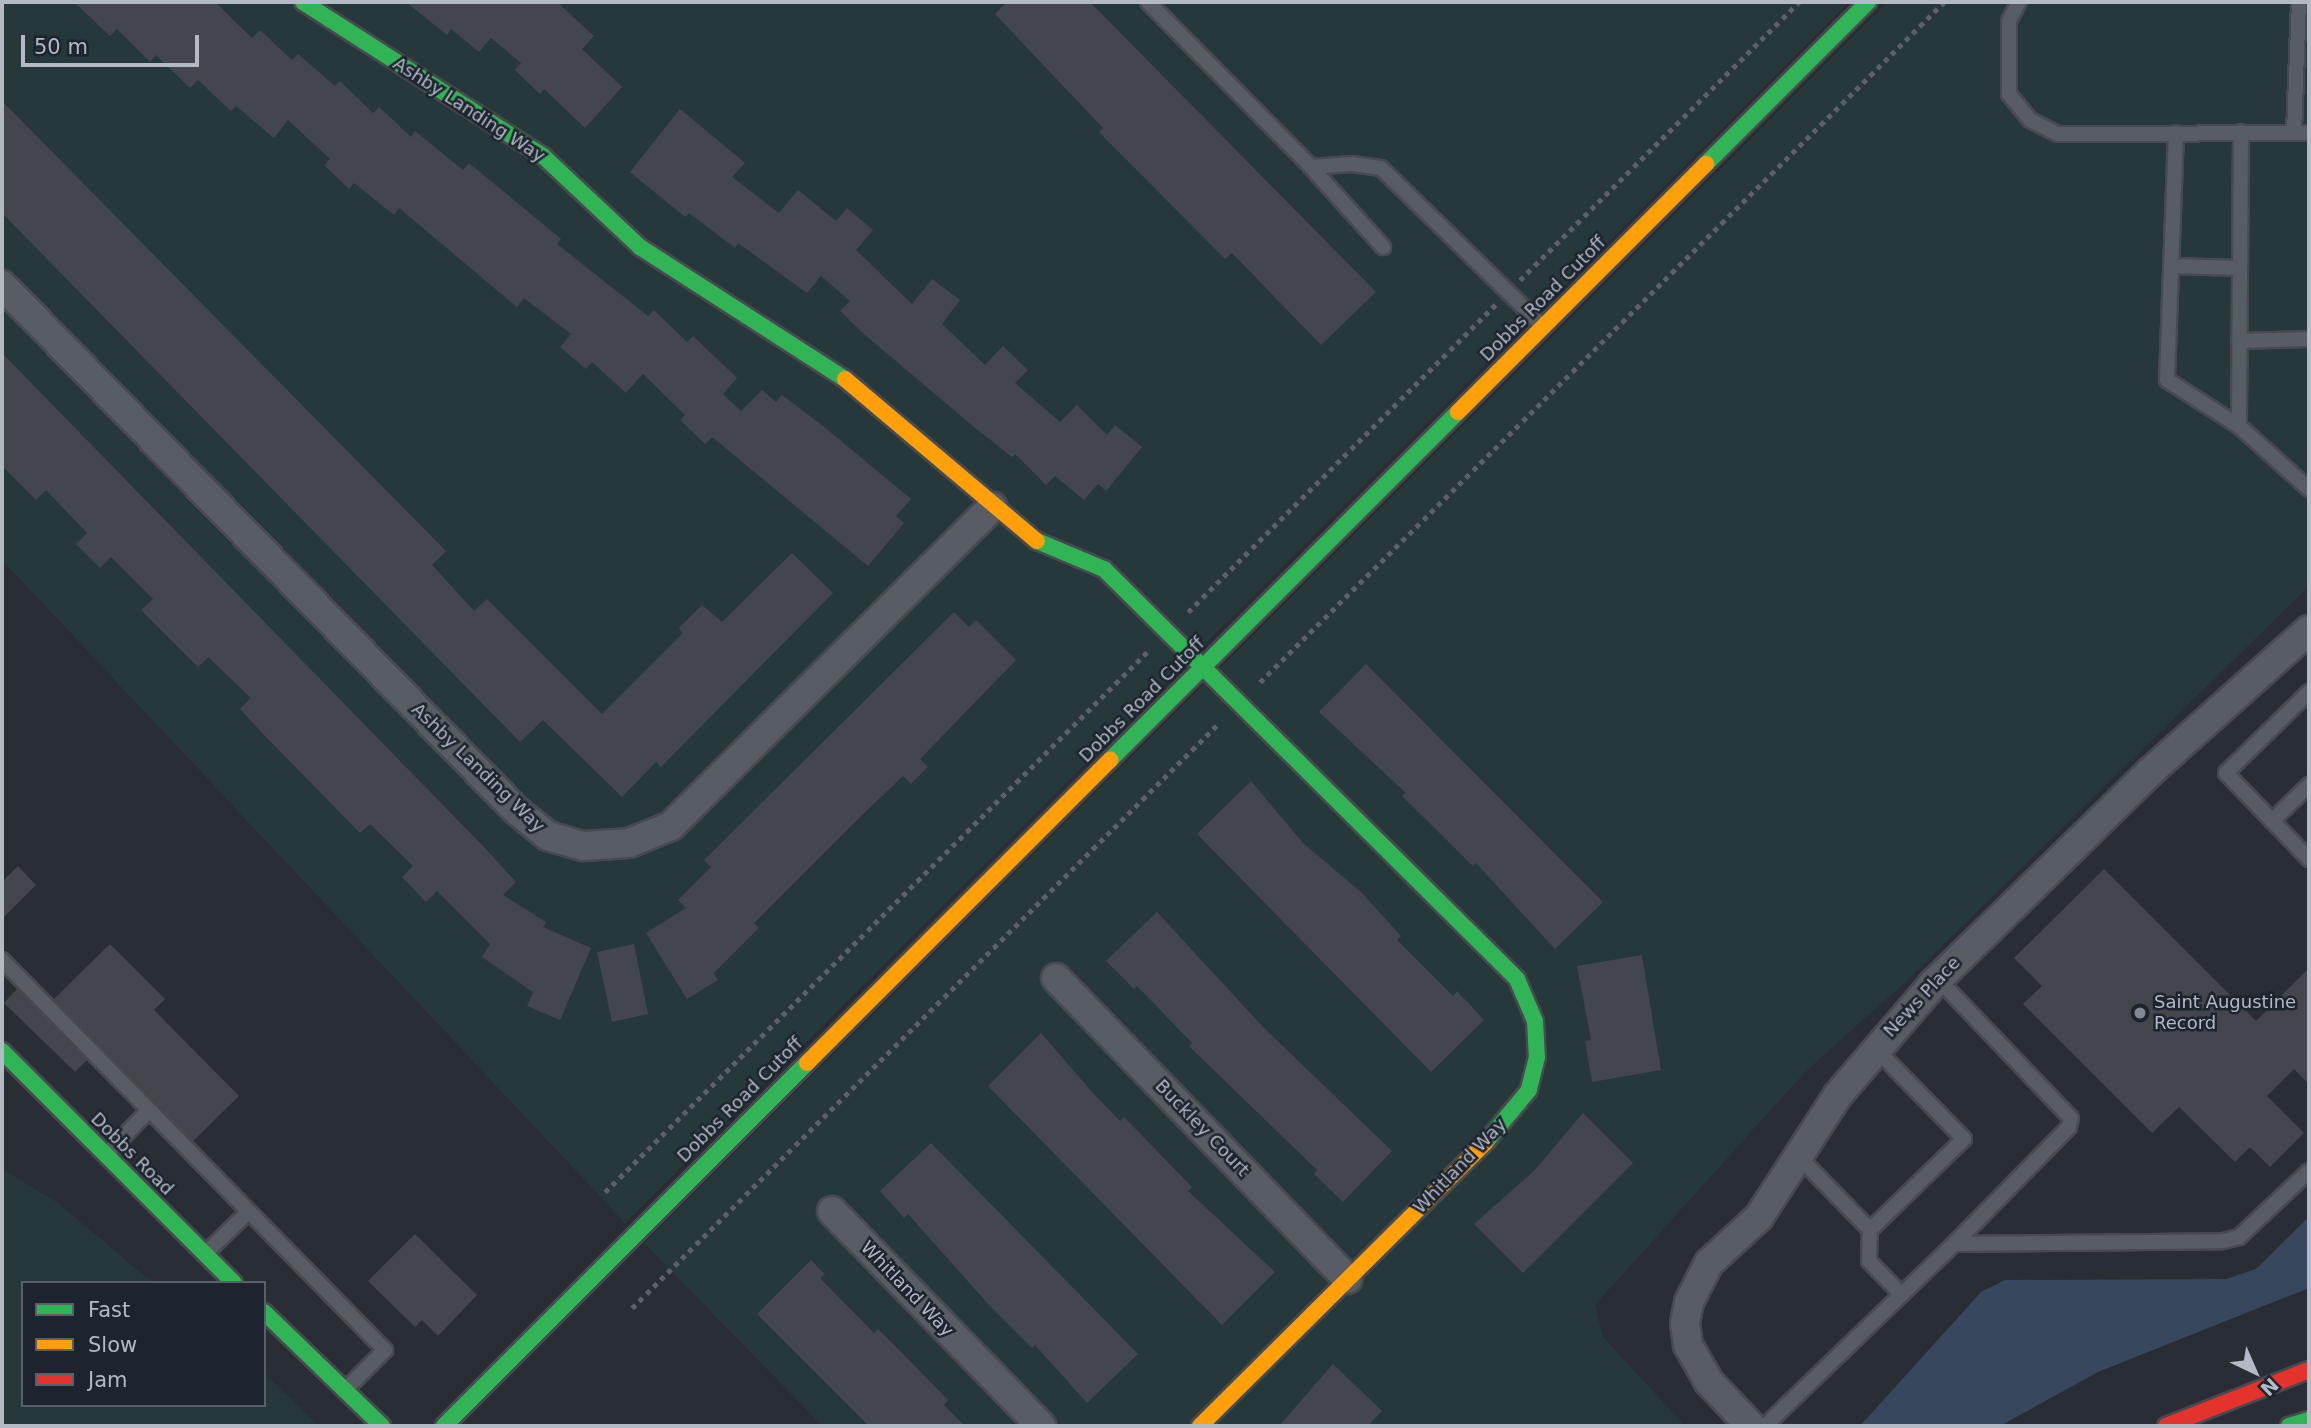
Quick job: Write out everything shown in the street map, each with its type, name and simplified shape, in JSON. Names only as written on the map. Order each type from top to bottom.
[{"type":"street","name":"Ashby Landing Way","points":[[303,2],[543,156],[640,247],[853,384],[992,507],[1044,547],[1104,569],[1201,668]]},
{"type":"street","name":"Dobbs Road Cutoff","points":[[444,1426],[1868,2]]},
{"type":"street","name":"Ashby Landing Way","points":[[2,285],[516,810],[548,836],[584,846],[629,844],[671,826],[992,507]]},
{"type":"street","name":"News Place","points":[[1751,1426],[1696,1365],[1685,1323],[1689,1302],[1709,1264],[1759,1217],[1800,1158],[1838,1094],[1875,1048],[1938,979],[2150,772],[2309,630]]},
{"type":"street","name":"Whitland Way","points":[[1200,1426],[1501,1127],[1528,1090],[1537,1057],[1535,1021],[1517,979],[1201,668]]},
{"type":"street","name":"Buckley Court","points":[[1056,978],[1348,1279]]},
{"type":"street","name":"Dobbs Road","points":[[2,1051],[232,1281]]},
{"type":"street","name":"Whitland Way","points":[[832,1211],[1041,1426]]},
{"type":"street","points":[[266,1314],[382,1426]]},
{"type":"street","points":[[2166,1426],[2309,1370]]},
{"type":"street","points":[[2289,1426],[2309,1420]]},
{"type":"lane","points":[[1148,2],[1311,167],[1384,247]]},
{"type":"lane","points":[[2019,2],[2009,21],[2009,94],[2031,120],[2058,134],[2309,133]]},
{"type":"lane","points":[[2294,132],[2299,2]]},
{"type":"lane","points":[[2239,426],[2241,132]]},
{"type":"lane","points":[[2176,133],[2167,380],[2239,426],[2309,489]]},
{"type":"lane","points":[[1311,167],[1352,164],[1381,168],[1543,326]]},
{"type":"lane","points":[[2171,266],[2240,268]]},
{"type":"lane","points":[[2239,341],[2309,340]]},
{"type":"lane","points":[[2309,692],[2226,773],[2309,859]]},
{"type":"lane","points":[[2272,821],[2309,785]]},
{"type":"lane","points":[[2,960],[247,1213],[385,1350],[344,1392]]},
{"type":"lane","points":[[1765,1426],[1954,1244],[2069,1127],[2071,1118],[1938,979]]},
{"type":"lane","points":[[1875,1048],[1964,1139],[1870,1230],[1869,1261],[1902,1295]]},
{"type":"lane","points":[[106,1155],[148,1111]]},
{"type":"lane","points":[[1800,1158],[1870,1230]]},
{"type":"lane","points":[[1954,1244],[2223,1241],[2239,1237],[2309,1171]]},
{"type":"lane","points":[[205,1254],[247,1213]]},
{"type":"path","points":[[605,1192],[1799,2]]},
{"type":"path","points":[[632,1308],[1944,2]]},
{"type":"shaded area","points":[[2,2],[1849,2],[625,1223],[2,560]]},
{"type":"shaded area","points":[[1888,2],[2309,2],[2309,586],[1902,985],[1806,1071],[1595,1305],[1603,1337],[1685,1426],[822,1426],[644,1243]]},
{"type":"shaded area","points":[[2,1169],[58,1203],[151,1281],[21,1281],[21,1407],[266,1407],[266,1375],[319,1426],[2,1426]]},
{"type":"water","points":[[2309,1217],[2309,1288],[2098,1372],[2000,1426],[1860,1426],[1981,1292],[2005,1280],[2226,1279],[2256,1269]]},
{"type":"building","points":[[74,2],[215,2],[252,38],[260,30],[292,60],[298,54],[335,86],[340,81],[373,113],[379,107],[411,137],[415,131],[463,170],[469,163],[561,239],[557,244],[648,316],[654,310],[687,342],[693,336],[737,378],[723,394],[741,411],[762,390],[776,402],[782,395],[823,426],[911,499],[896,516],[904,523],[868,566],[712,437],[705,444],[680,420],[685,415],[643,374],[626,393],[592,362],[586,369],[560,347],[571,334],[524,298],[517,307],[399,208],[394,215],[354,183],[349,189],[324,165],[330,159],[288,120],[274,138],[236,106],[231,111],[198,80],[190,88],[156,55],[150,62],[117,29],[110,36]]},
{"type":"building","points":[[406,2],[557,2],[594,36],[582,49],[622,87],[585,128],[544,89],[540,94],[515,70],[521,63],[491,38],[479,52],[451,29],[447,35]]},
{"type":"building","points":[[1007,2],[1090,2],[1376,292],[1321,345],[1232,253],[1225,259],[1099,132],[1103,128],[995,14]]},
{"type":"building","points":[[2,101],[446,551],[432,565],[474,611],[487,599],[602,714],[683,633],[679,628],[702,605],[722,622],[792,553],[833,593],[661,767],[656,762],[622,797],[543,720],[520,742],[2,213]]},
{"type":"building","points":[[680,109],[745,163],[732,177],[779,213],[798,190],[836,221],[847,208],[873,230],[856,250],[912,304],[932,279],[960,300],[942,324],[985,365],[1003,346],[1028,370],[1015,383],[1060,422],[1077,405],[1107,435],[1115,425],[1142,447],[1106,491],[1098,484],[1084,500],[1055,476],[1046,485],[1015,454],[1012,457],[974,427],[865,335],[840,311],[850,301],[821,276],[807,293],[738,243],[735,248],[689,213],[685,217],[630,172]]},
{"type":"building","points":[[2,353],[483,846],[516,882],[503,895],[546,922],[543,927],[591,948],[560,1020],[527,1006],[533,992],[482,957],[490,944],[437,891],[426,902],[402,877],[413,866],[370,824],[360,833],[267,738],[240,709],[251,698],[208,657],[198,667],[141,610],[153,599],[111,557],[100,568],[76,544],[87,533],[46,490],[36,500],[2,466]]},
{"type":"building","points":[[954,612],[969,627],[976,620],[1016,660],[920,759],[928,767],[911,784],[903,776],[860,817],[754,923],[759,928],[714,973],[718,980],[687,999],[646,933],[686,908],[678,900],[711,867],[704,860]]},
{"type":"building","points":[[1366,664],[1603,902],[1555,949],[1476,863],[1473,866],[1402,796],[1406,793],[1319,712]]},
{"type":"building","points":[[1251,781],[1303,843],[1361,892],[1401,936],[1397,940],[1453,996],[1457,991],[1484,1020],[1431,1072],[1197,834]]},
{"type":"building","points":[[18,866],[36,885],[2,919],[2,882]]},
{"type":"building","name":"Saint Augustine Record","points":[[2104,869],[2256,1021],[2309,968],[2309,1084],[2294,1069],[2267,1096],[2304,1133],[2270,1167],[2250,1147],[2235,1162],[2179,1107],[2152,1133],[2023,1004],[2042,986],[2014,958]]},
{"type":"building","points":[[1157,912],[1263,1027],[1392,1151],[1343,1202],[1314,1174],[1317,1170],[1189,1046],[1192,1043],[1137,986],[1134,989],[1106,961]]},
{"type":"building","points":[[110,944],[165,999],[154,1010],[239,1096],[193,1141],[54,999]]},
{"type":"building","points":[[634,944],[648,1014],[612,1022],[597,952]]},
{"type":"building","points":[[1642,955],[1661,1070],[1592,1082],[1585,1041],[1591,1040],[1577,966]]},
{"type":"building","points":[[17,989],[87,1060],[75,1072],[4,1003]]},
{"type":"building","points":[[1041,1033],[1120,1121],[1124,1117],[1192,1187],[1188,1191],[1275,1272],[1222,1325],[988,1086]]},
{"type":"building","points":[[1583,1113],[1633,1163],[1523,1273],[1474,1224],[1534,1171]]},
{"type":"building","points":[[931,1143],[1138,1354],[1087,1403],[1035,1345],[1032,1348],[989,1305],[908,1214],[904,1218],[880,1191]]},
{"type":"building","points":[[415,1234],[477,1295],[438,1336],[422,1320],[415,1327],[368,1281]]},
{"type":"building","points":[[811,1260],[825,1274],[820,1278],[874,1333],[878,1329],[906,1357],[948,1400],[944,1405],[965,1426],[869,1426],[757,1314]]},
{"type":"building","points":[[1333,1364],[1382,1411],[1368,1426],[1279,1426]]},
{"type":"traffic: fast","points":[[303,2],[543,156],[640,247],[845,379]]},
{"type":"traffic: fast","points":[[1706,164],[1868,2]]},
{"type":"traffic: fast","points":[[1110,760],[1458,412]]},
{"type":"traffic: fast","points":[[1037,541],[1104,569],[1517,979],[1535,1021],[1537,1057],[1529,1090],[1485,1143]]},
{"type":"traffic: fast","points":[[2,1051],[232,1281]]},
{"type":"traffic: fast","points":[[444,1426],[807,1063]]},
{"type":"traffic: fast","points":[[266,1314],[382,1426]]},
{"type":"traffic: fast","points":[[2289,1426],[2309,1420]]},
{"type":"traffic: slow","points":[[1458,412],[1706,164]]},
{"type":"traffic: slow","points":[[845,379],[1037,541]]},
{"type":"traffic: slow","points":[[807,1063],[1110,760]]},
{"type":"traffic: slow","points":[[1200,1426],[1485,1143]]},
{"type":"traffic: jam","points":[[2166,1426],[2309,1370]]},
{"type":"place","name":"Saint Augustine Record","points":[[2140,1013]]}]
